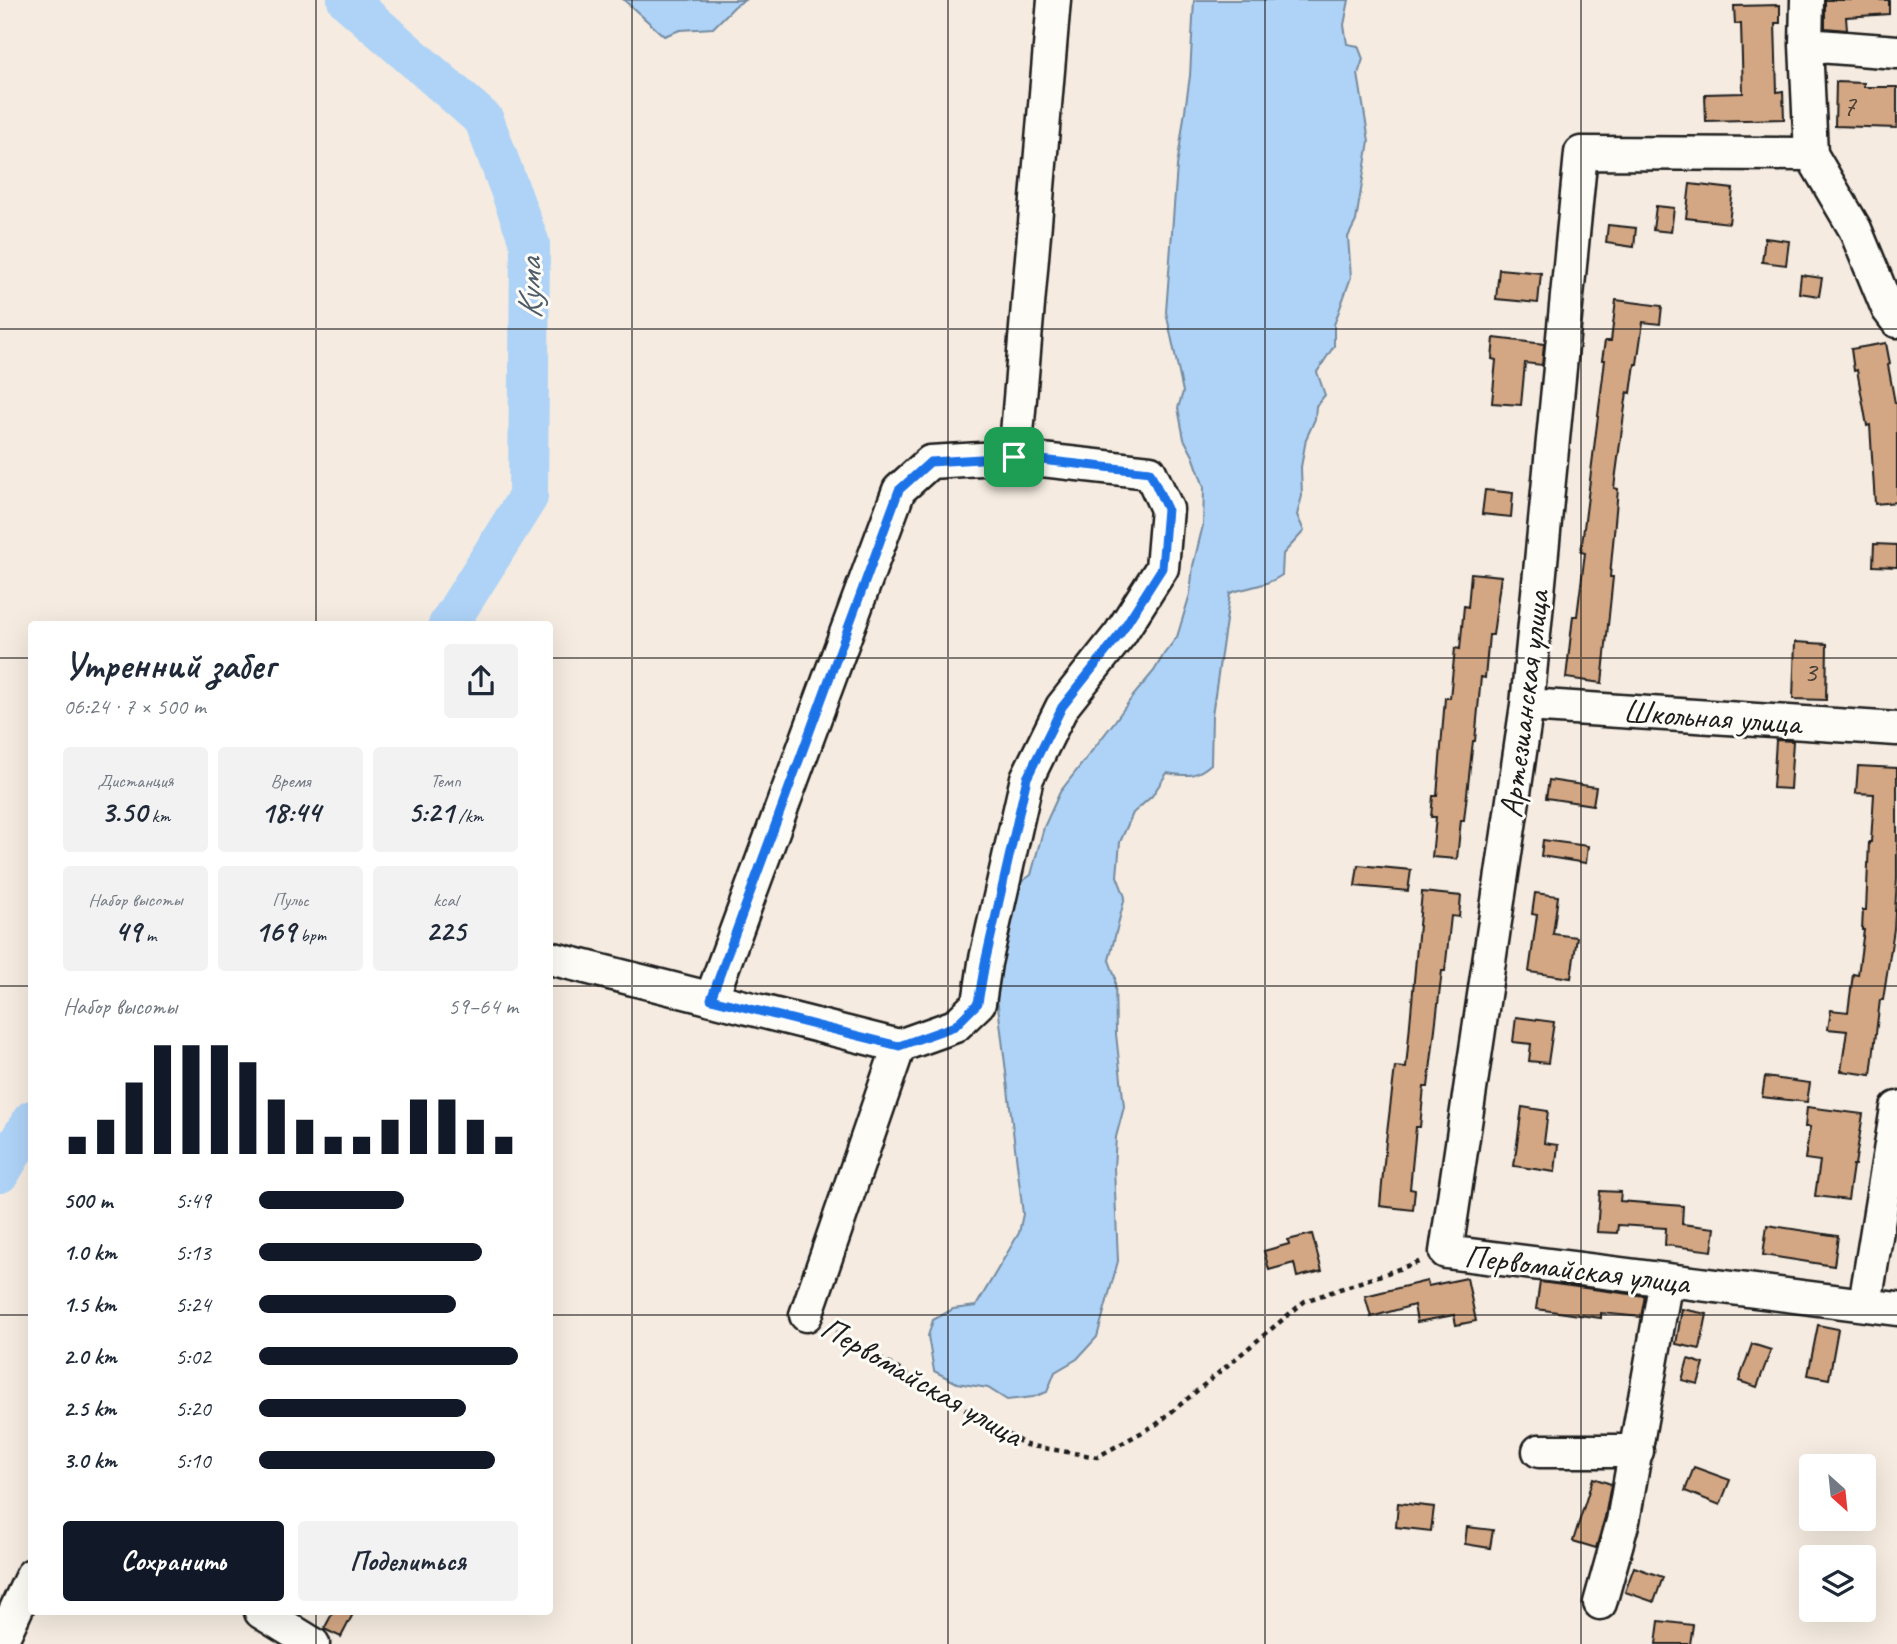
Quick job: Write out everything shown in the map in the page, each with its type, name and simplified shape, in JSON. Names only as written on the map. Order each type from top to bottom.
[{"type":"street","points":[[1014,457],[1054,0]]},
{"type":"street","points":[[1807,0],[1806,45],[1811,154],[1856,229],[1888,309],[1897,321]]},
{"type":"street","points":[[1806,45],[1897,52]]},
{"type":"street","name":"Артезианская улица","points":[[1446,1252],[1527,705],[1581,153],[1811,154]]},
{"type":"street","points":[[553,959],[711,999],[899,1046],[955,1026],[978,1003],[1027,778],[1062,707],[1120,634],[1162,568],[1167,509],[1150,472],[1014,457],[930,462],[899,490],[711,999]]},
{"type":"street","name":"Школьная улица","points":[[1527,705],[1897,729]]},
{"type":"street","points":[[806,1315],[899,1046]]},
{"type":"street","points":[[1866,1304],[1897,1108]]},
{"type":"street","name":"Первомайская улица","points":[[1446,1252],[1897,1309]]},
{"type":"street","points":[[1601,1603],[1623,1521],[1666,1280]]},
{"type":"street","points":[[1539,1451],[1637,1451]]},
{"type":"street","points":[[0,1644],[28,1583]]},
{"type":"street","points":[[266,1615],[313,1644]]},
{"type":"path","name":"Первомайская улица","points":[[806,1315],[1026,1445],[1097,1457],[1157,1424],[1305,1301],[1446,1252]]},
{"type":"water","points":[[624,0],[745,0],[713,28],[680,30],[664,36]]},
{"type":"water","points":[[1194,0],[1349,0],[1344,25],[1347,44],[1358,46],[1363,59],[1358,74],[1369,141],[1356,221],[1348,237],[1351,277],[1334,325],[1334,346],[1317,372],[1325,395],[1316,406],[1315,419],[1306,439],[1301,467],[1302,496],[1297,515],[1304,531],[1283,554],[1282,575],[1264,584],[1230,593],[1212,715],[1211,764],[1190,775],[1167,773],[1152,796],[1133,813],[1120,842],[1117,876],[1125,897],[1109,960],[1115,977],[1116,1034],[1124,1107],[1116,1137],[1114,1168],[1118,1261],[1097,1337],[1077,1359],[1055,1372],[1047,1392],[1033,1397],[1007,1400],[988,1388],[957,1383],[934,1371],[928,1336],[933,1320],[953,1309],[976,1306],[1019,1233],[1023,1214],[996,989],[1010,890],[1031,875],[1044,827],[1060,792],[1154,671],[1177,637],[1190,594],[1193,566],[1203,525],[1204,487],[1184,439],[1178,408],[1183,392],[1166,312],[1177,166],[1190,76]]},
{"type":"building","points":[[1825,0],[1889,0],[1889,14],[1846,17],[1847,30],[1825,28]]},
{"type":"building","points":[[1780,5],[1780,23],[1775,23],[1777,92],[1783,91],[1784,119],[1706,121],[1705,94],[1743,93],[1741,24],[1735,24],[1734,6]]},
{"type":"building","points":[[1836,82],[1864,83],[1864,87],[1897,87],[1897,128],[1835,126]]},
{"type":"building","points":[[1690,184],[1733,189],[1729,223],[1686,218]]},
{"type":"building","points":[[1656,206],[1674,208],[1671,232],[1653,230]]},
{"type":"building","points":[[1608,225],[1636,228],[1634,247],[1606,243]]},
{"type":"building","points":[[1765,238],[1789,241],[1786,265],[1762,262]]},
{"type":"building","points":[[1499,269],[1541,273],[1538,303],[1496,299]]},
{"type":"building","points":[[1801,275],[1822,278],[1819,296],[1799,293]]},
{"type":"building","points":[[1616,300],[1662,306],[1660,324],[1643,322],[1631,393],[1627,392],[1614,488],[1618,489],[1610,577],[1613,577],[1602,683],[1566,678],[1573,616],[1577,616],[1585,553],[1581,552],[1605,360],[1602,360],[1605,341],[1611,341]]},
{"type":"building","points":[[1494,338],[1544,344],[1542,365],[1525,363],[1521,405],[1492,403],[1496,360],[1492,359]]},
{"type":"building","points":[[1886,343],[1897,403],[1897,502],[1875,504],[1870,425],[1867,426],[1851,349]]},
{"type":"building","points":[[1485,490],[1513,493],[1511,517],[1482,514]]},
{"type":"building","points":[[1874,544],[1897,545],[1897,567],[1873,566]]},
{"type":"building","points":[[1471,573],[1501,576],[1493,635],[1489,635],[1485,678],[1481,677],[1475,741],[1457,859],[1432,857],[1436,817],[1431,817],[1433,796],[1437,796],[1445,698],[1450,698],[1455,648],[1460,649],[1464,606],[1468,607]]},
{"type":"building","points":[[1795,642],[1827,644],[1826,700],[1793,699]]},
{"type":"building","points":[[1776,740],[1793,741],[1790,789],[1773,788]]},
{"type":"building","points":[[1858,766],[1897,768],[1894,929],[1883,1000],[1880,1000],[1871,1075],[1841,1071],[1847,1031],[1828,1029],[1831,1010],[1848,1012],[1853,974],[1858,975],[1864,930],[1863,910],[1866,910],[1874,794],[1856,793]]},
{"type":"building","points":[[1549,780],[1596,787],[1593,805],[1546,798]]},
{"type":"building","points":[[1543,840],[1588,846],[1586,863],[1541,856]]},
{"type":"building","points":[[1358,865],[1411,870],[1408,891],[1355,886]]},
{"type":"building","points":[[1422,892],[1461,896],[1459,917],[1451,916],[1428,1087],[1424,1087],[1420,1127],[1416,1127],[1410,1189],[1415,1190],[1413,1210],[1380,1206],[1395,1067],[1406,1068]]},
{"type":"building","points":[[1535,893],[1558,896],[1553,934],[1577,937],[1571,978],[1529,972],[1537,915],[1532,914]]},
{"type":"building","points":[[1516,1017],[1554,1022],[1548,1063],[1529,1061],[1531,1044],[1513,1042]]},
{"type":"building","points":[[1765,1077],[1810,1083],[1807,1102],[1762,1097]]},
{"type":"building","points":[[1522,1107],[1548,1111],[1544,1143],[1558,1145],[1555,1172],[1514,1166]]},
{"type":"building","points":[[1807,1107],[1863,1114],[1848,1200],[1815,1196],[1820,1161],[1805,1159],[1810,1127],[1805,1127]]},
{"type":"building","points":[[1600,1191],[1621,1192],[1620,1201],[1683,1206],[1682,1224],[1715,1228],[1712,1251],[1665,1245],[1666,1228],[1618,1225],[1617,1233],[1597,1232]]},
{"type":"building","points":[[1767,1225],[1838,1236],[1834,1266],[1763,1255]]},
{"type":"building","points":[[1312,1234],[1322,1271],[1297,1277],[1294,1263],[1269,1270],[1264,1251],[1289,1244],[1288,1240]]},
{"type":"building","points":[[1467,1278],[1476,1321],[1456,1325],[1454,1315],[1417,1322],[1414,1305],[1371,1317],[1365,1296],[1427,1281],[1428,1286]]},
{"type":"building","points":[[1540,1282],[1645,1296],[1641,1317],[1601,1313],[1601,1318],[1536,1309]]},
{"type":"building","points":[[1682,1309],[1707,1314],[1700,1349],[1676,1344]]},
{"type":"building","points":[[1818,1325],[1838,1329],[1829,1379],[1808,1375]]},
{"type":"building","points":[[1752,1344],[1771,1350],[1757,1387],[1739,1381]]},
{"type":"building","points":[[1688,1359],[1704,1364],[1698,1384],[1682,1380]]},
{"type":"building","points":[[1694,1467],[1730,1480],[1720,1505],[1685,1491]]},
{"type":"building","points":[[1593,1478],[1611,1484],[1596,1548],[1573,1541]]},
{"type":"building","points":[[1398,1503],[1434,1507],[1431,1531],[1396,1527]]},
{"type":"building","points":[[1467,1527],[1493,1530],[1490,1548],[1465,1544]]},
{"type":"building","points":[[1634,1567],[1663,1577],[1654,1602],[1625,1592]]},
{"type":"building","points":[[331,1615],[352,1615],[341,1637],[324,1629]]},
{"type":"building","points":[[1659,1621],[1693,1625],[1690,1644],[1656,1644]]},
{"type":"waterway","name":"Кума","points":[[347,0],[484,120],[530,244],[528,497],[450,621]]},
{"type":"waterway","name":"Кума","points":[[0,1173],[28,1127]]},
{"type":"route","points":[[1014,457],[1150,472],[1167,509],[1162,568],[1120,634],[1062,707],[1027,778],[978,1003],[955,1026],[899,1046],[711,999],[899,490],[930,462],[1014,457]]}]
